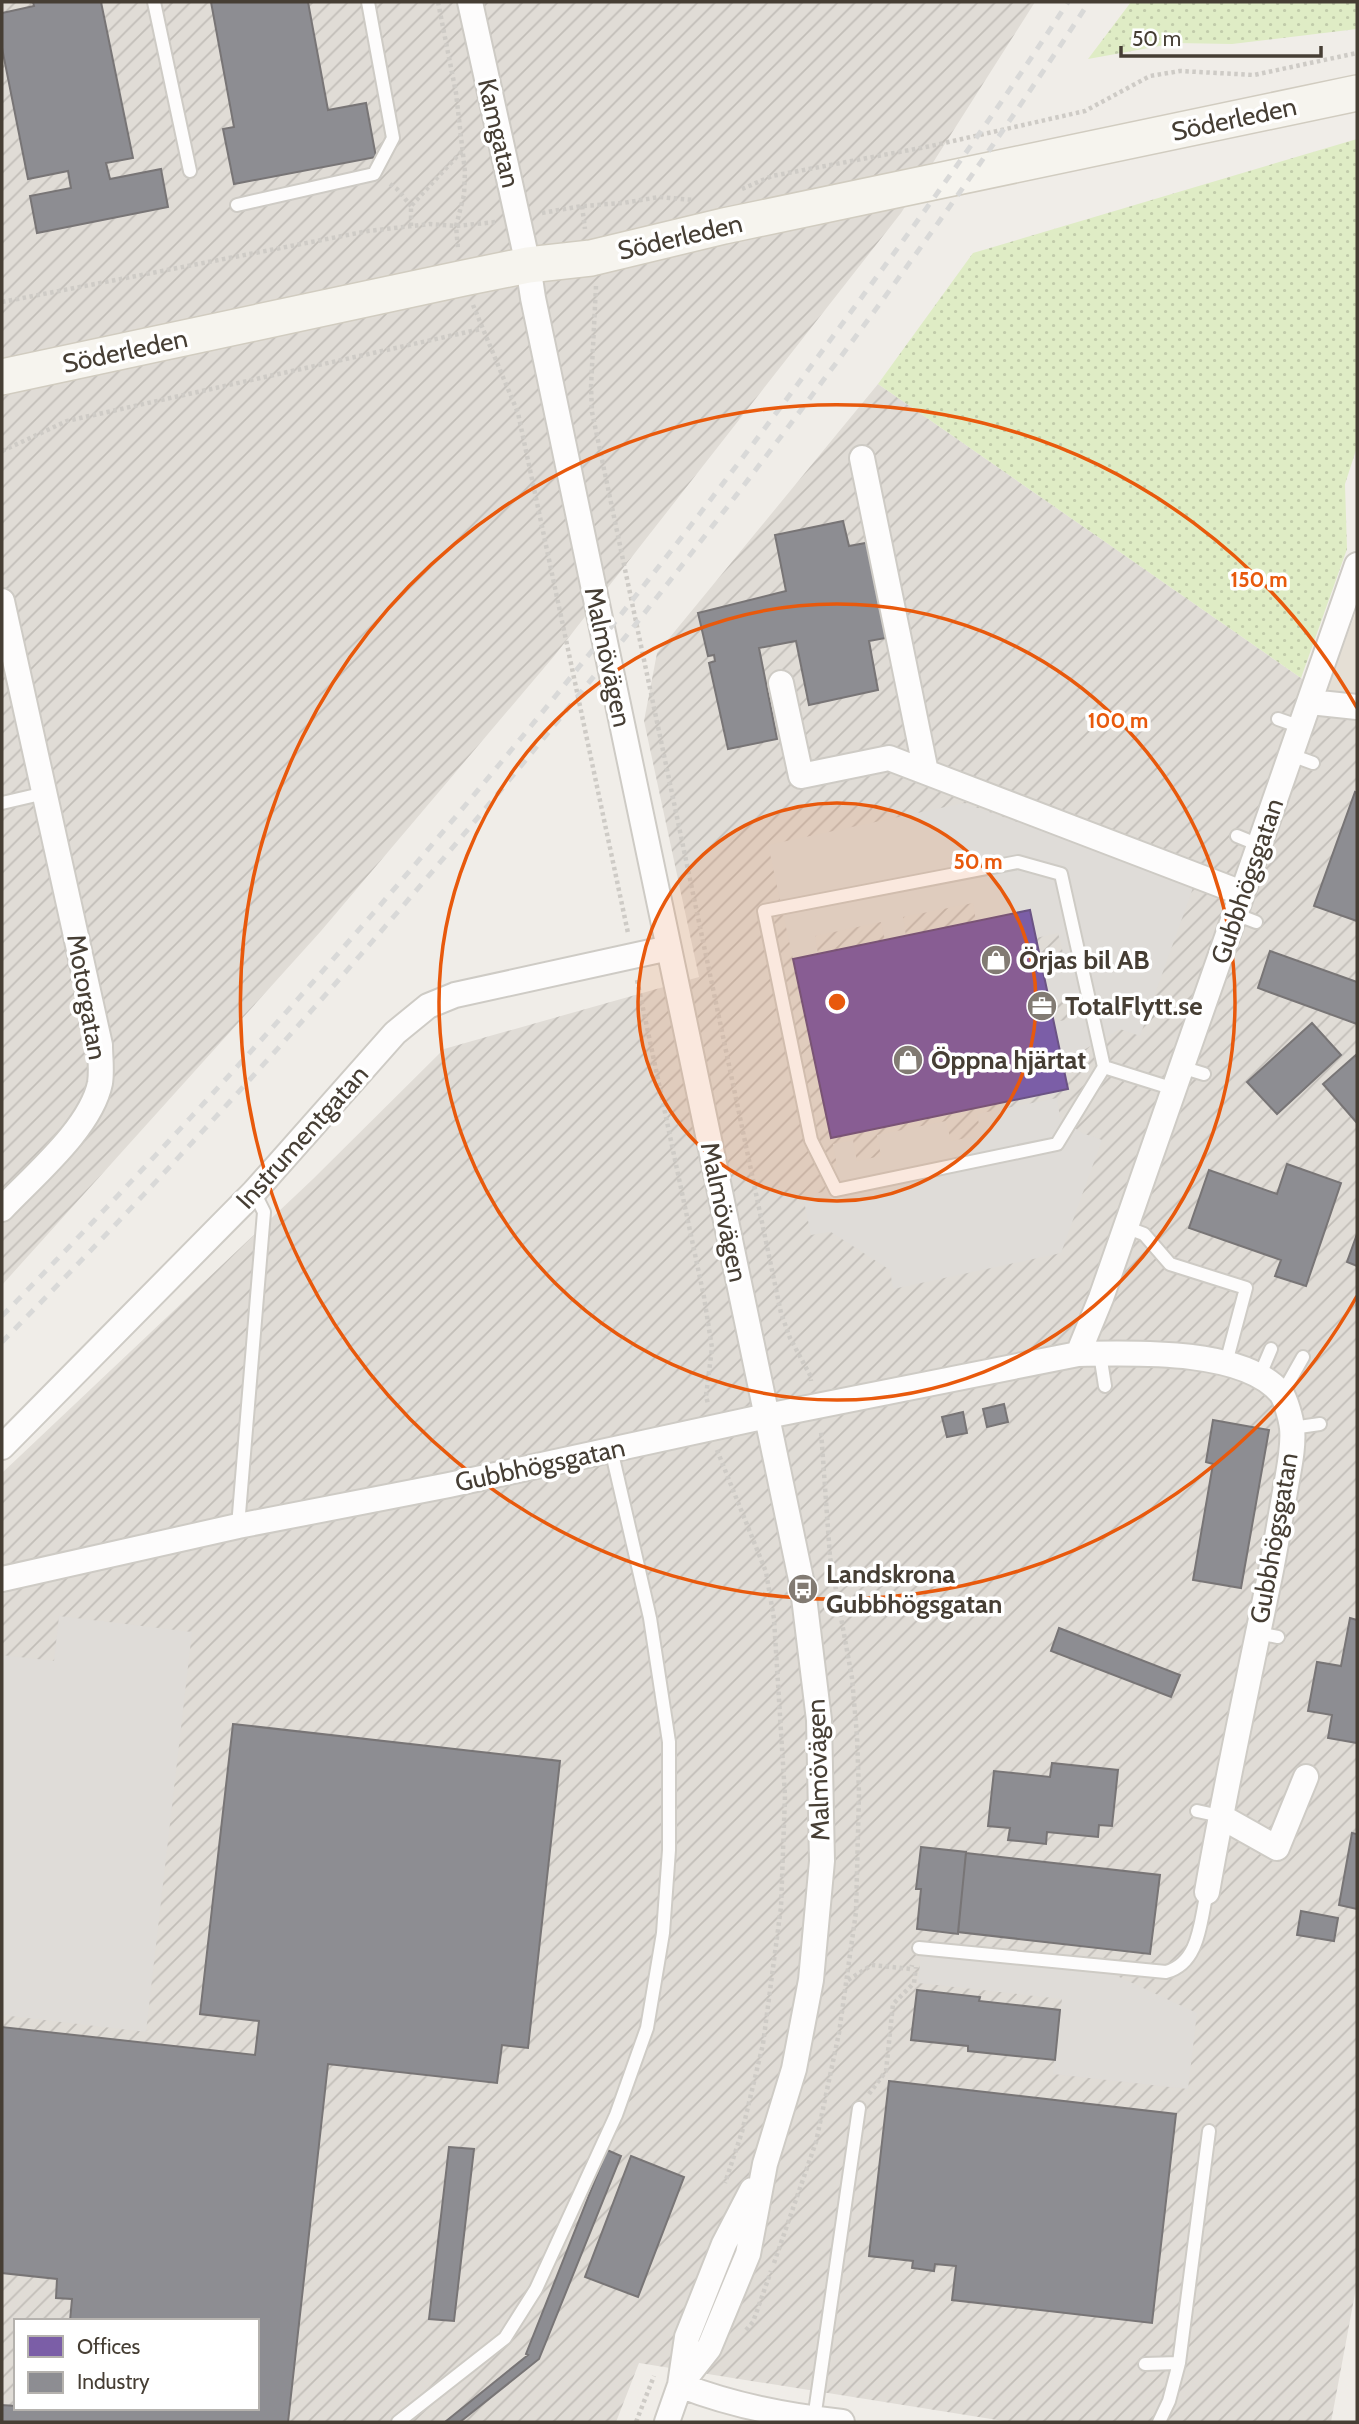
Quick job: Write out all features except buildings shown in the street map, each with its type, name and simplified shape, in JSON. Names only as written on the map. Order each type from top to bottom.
[{"type":"street","name":"Kamgatan","points":[[470,2],[528,265]]},
{"type":"street","name":"Söderleden","points":[[2,377],[528,265],[591,258],[724,226],[1357,93]]},
{"type":"street","name":"Malmövägen","points":[[528,265],[803,1589],[818,1707],[822,1861],[811,1980],[794,2069],[765,2164],[724,2244],[687,2337],[680,2385],[667,2422]]},
{"type":"street","points":[[862,458],[926,772]]},
{"type":"street","name":"Gubbhögsgatan","points":[[1089,1354],[1101,1298],[1125,1227],[1186,1077],[1244,910],[1248,841],[1302,759],[1290,723],[1310,702],[1357,565]]},
{"type":"street","name":"Motorgatan","points":[[2,601],[100,1045],[100,1082],[91,1109],[73,1135],[2,1209]]},
{"type":"street","points":[[781,683],[801,776],[889,758],[1244,910]]},
{"type":"street","points":[[1310,702],[1357,707]]},
{"type":"street","name":"Instrumentgatan","points":[[2,1447],[254,1192],[395,1033],[428,1006],[455,995],[669,948]]},
{"type":"street","name":"Gubbhögsgatan","points":[[2,1579],[238,1526],[449,1485],[767,1416],[1089,1354],[1140,1352],[1226,1363],[1259,1377],[1282,1394],[1292,1428],[1281,1543],[1268,1635],[1209,1813],[1201,1856],[1207,1892]]},
{"type":"street","points":[[1209,1813],[1277,1848],[1306,1777]]},
{"type":"street","points":[[680,2385],[716,2399],[785,2416],[842,2422]]},
{"type":"lane","points":[[154,2],[190,171]]},
{"type":"lane","points":[[237,205],[374,174],[393,138],[368,2]]},
{"type":"lane","points":[[2,803],[45,793]]},
{"type":"lane","points":[[1018,862],[1061,874],[1104,1067],[1058,1144],[836,1190],[811,1140],[764,911],[1018,862]]},
{"type":"lane","points":[[1104,1067],[1186,1077]]},
{"type":"lane","points":[[238,1526],[264,1212],[254,1192]]},
{"type":"lane","points":[[1125,1227],[1144,1234],[1170,1264],[1246,1288],[1226,1363]]},
{"type":"lane","points":[[1259,1377],[1271,1349]]},
{"type":"lane","points":[[1089,1354],[1105,1386]]},
{"type":"lane","points":[[1282,1394],[1303,1357]]},
{"type":"lane","points":[[1292,1428],[1320,1424]]},
{"type":"lane","points":[[398,2422],[505,2338],[536,2289],[616,2115],[647,2028],[663,1933],[669,1850],[669,1742],[650,1618],[611,1449]]},
{"type":"lane","points":[[919,1948],[1167,1972],[1175,1970],[1188,1960],[1196,1944],[1207,1892]]},
{"type":"lane","points":[[814,2419],[859,2108]]},
{"type":"lane","points":[[1159,2422],[1169,2401],[1179,2363],[1209,2131]]},
{"type":"lane","points":[[1145,2364],[1179,2363]]},
{"type":"path","points":[[438,2],[456,93],[465,172],[464,195],[456,226],[458,255],[481,329],[518,414],[704,1297],[712,1348],[706,1396],[718,1458],[755,1540],[766,1572],[774,1619],[785,1796],[781,1906],[763,2044],[742,2132],[721,2196]]},
{"type":"path","points":[[738,191],[772,176],[931,146],[1085,111],[1150,76],[1180,71],[1254,75],[1357,53]]},
{"type":"path","points":[[411,206],[463,150]]},
{"type":"path","points":[[374,174],[397,189],[411,206],[411,226]]},
{"type":"path","points":[[2,302],[368,231],[430,224],[482,225],[582,206],[659,197],[692,200],[704,198]]},
{"type":"path","points":[[2,451],[68,421],[481,329]]},
{"type":"path","points":[[847,1980],[872,1965],[911,1969],[919,1948]]},
{"type":"path","points":[[859,2108],[886,2071],[893,2004],[915,1983],[919,1948]]},
{"type":"path","points":[[636,2422],[657,2366]]},
{"type":"shaded area","points":[[2,2],[1035,2],[901,213],[555,655],[321,931],[2,1285]]},
{"type":"shaded area","points":[[878,384],[1301,678],[1330,716],[1357,719],[1357,2283],[1331,2422],[1010,2422],[639,2363],[616,2422],[2,2422],[2,1473],[313,1179],[444,1049],[699,977],[644,721],[657,653]]},
{"type":"shaded area","points":[[1357,609],[1357,698],[1325,694]]},
{"type":"shaded area","points":[[964,803],[1194,885],[1140,1036],[1120,1029],[1082,1051],[1061,1055],[1054,1022],[1077,1018],[1072,997],[1050,1000],[1040,958],[1063,953],[1058,933],[1036,938],[1030,910],[976,921],[973,903],[903,917],[906,936],[885,940],[881,922],[815,936],[818,954],[793,959],[768,845]]},
{"type":"shaded area","points":[[1057,1098],[1060,1118],[1082,1133],[1102,1140],[1061,1253],[893,1289],[890,1270],[831,1232],[811,1235],[803,1196],[823,1192],[837,1166],[833,1144],[853,1140],[857,1161],[881,1156],[877,1135],[946,1121],[951,1141],[981,1135],[977,1114]]},
{"type":"shaded area","points":[[59,1616],[192,1632],[146,2032],[2,2015],[2,1655],[54,1661]]},
{"type":"shaded area","points":[[922,1944],[1087,1962],[1197,2013],[1188,2089],[1053,2074],[1062,1999],[918,1983]]},
{"type":"green space","points":[[1131,2],[1357,2],[1357,29],[1232,44],[1176,43],[1088,59]]},
{"type":"green space","points":[[1357,139],[1357,447],[1345,484],[1347,549],[1301,678],[878,384],[973,253]]},
{"type":"railway","points":[[2,1316],[214,1092],[419,860],[518,742],[615,622],[803,377],[972,144],[1068,2]]},
{"type":"railway","points":[[2,1342],[197,1138],[291,1033],[385,927],[566,711],[741,489],[876,310],[1006,126],[1089,2]]},
{"type":"place","name":"Örjas bil AB","points":[[996,960]]},
{"type":"place","name":"TotalFlytt.se","points":[[1042,1006]]},
{"type":"place","name":"Öppna hjärtat","points":[[908,1060]]},
{"type":"place","name":"Landskrona Gubbhögsgatan","points":[[803,1589]]}]
